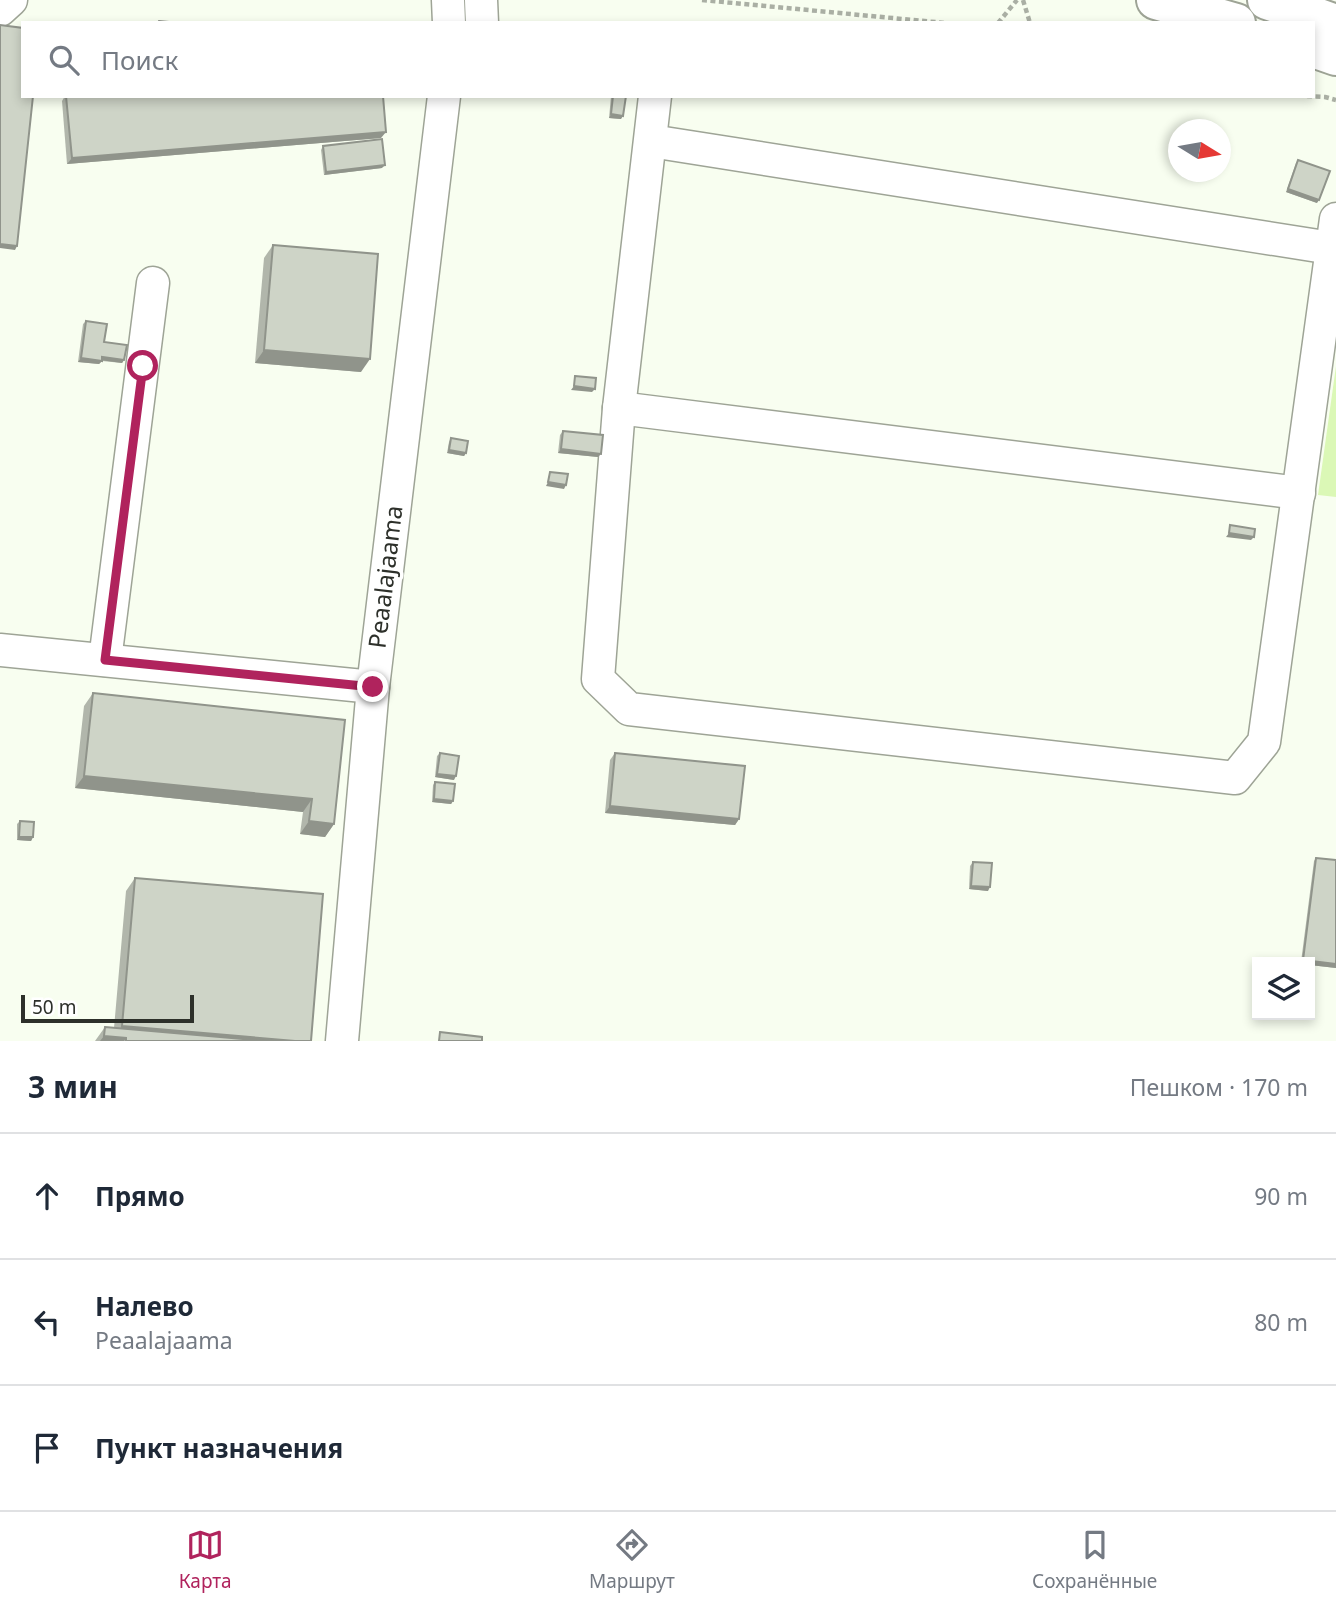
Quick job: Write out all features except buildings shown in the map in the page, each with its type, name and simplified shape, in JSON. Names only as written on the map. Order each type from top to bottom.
[{"type":"highway","points":[[1156,0],[1229,21]]},
{"type":"highway","points":[[1267,0],[1336,24]]},
{"type":"highway","points":[[1315,49],[1336,56]]},
{"type":"street","points":[[0,10],[11,0]]},
{"type":"street","points":[[448,0],[449,21]]},
{"type":"street","points":[[481,0],[482,21]]},
{"type":"street","name":"Peaalajaama","points":[[342,1041],[373,687],[444,98]]},
{"type":"street","points":[[651,141],[1334,234],[1264,742],[1236,778],[629,709],[598,679],[619,408],[655,98]]},
{"type":"street","points":[[105,660],[153,283]]},
{"type":"street","points":[[619,408],[1299,493]]},
{"type":"street","points":[[0,650],[373,687]]},
{"type":"path","points":[[702,0],[923,21]]},
{"type":"path","points":[[766,0],[772,7]]},
{"type":"path","points":[[1000,21],[1017,0]]},
{"type":"path","points":[[1023,0],[1029,21]]},
{"type":"path","points":[[1315,96],[1336,100]]},
{"type":"green space","points":[[1336,366],[1336,497],[1318,495]]},
{"type":"route","points":[[143,366],[105,660],[373,687]]}]
